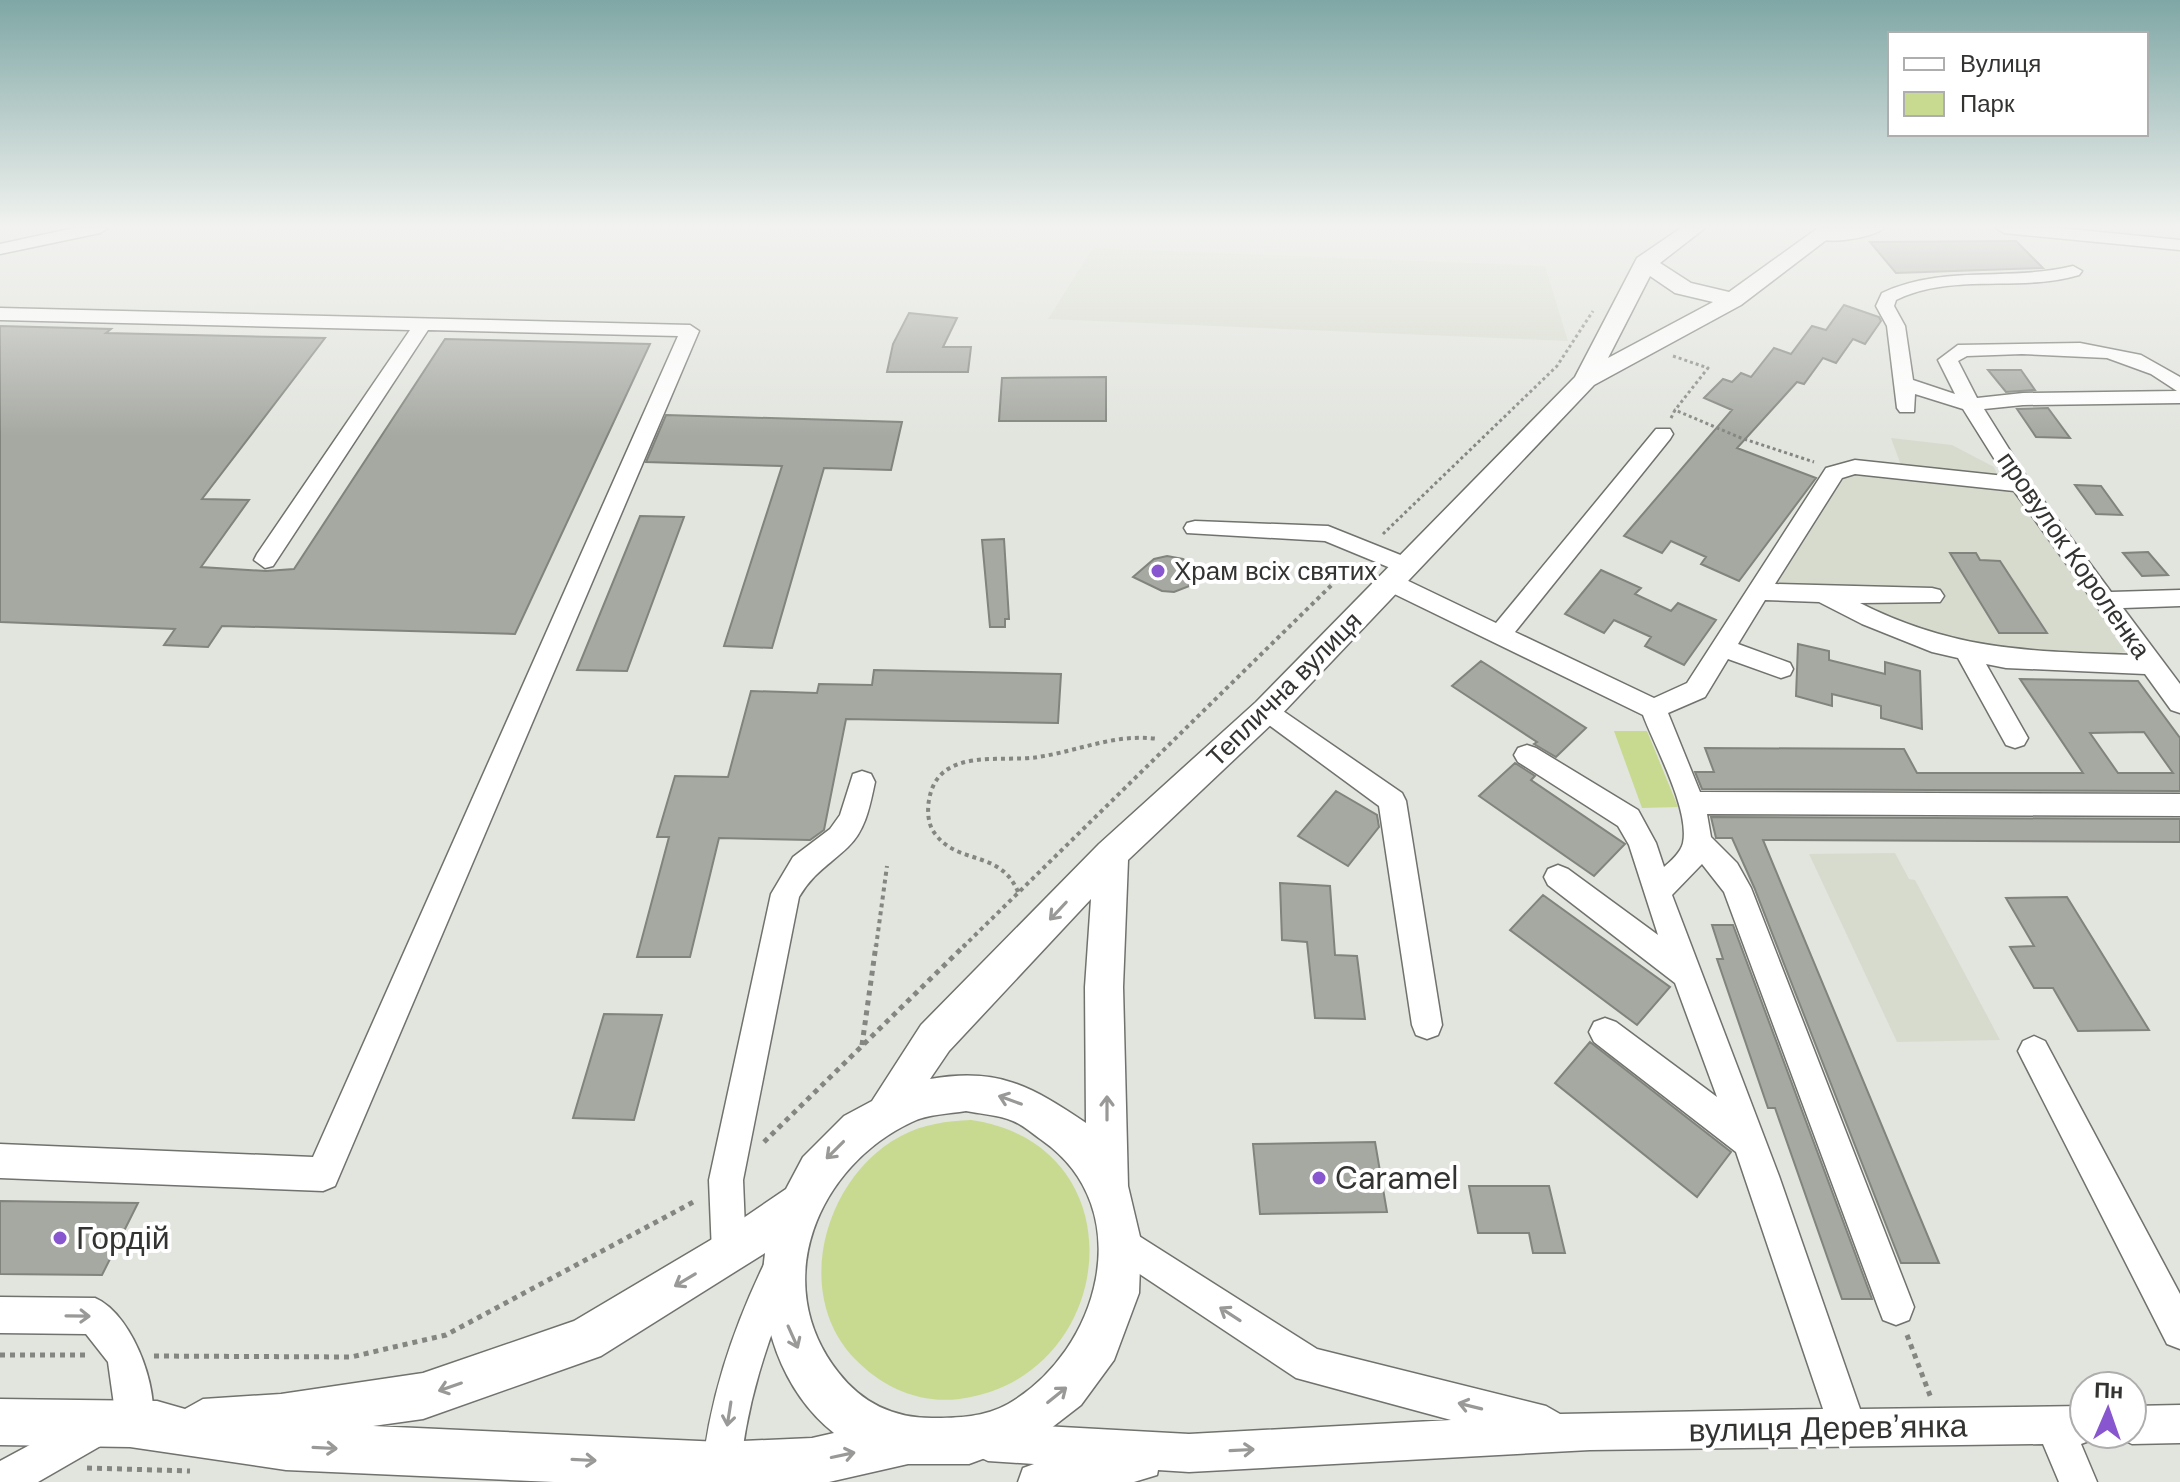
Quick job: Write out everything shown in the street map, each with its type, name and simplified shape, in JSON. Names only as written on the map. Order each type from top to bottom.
[{"type":"main road","name":"Теплична вулиця","points":[[889,1108],[935,1038],[1111,854],[1267,710],[1585,380],[1627,297]]},
{"type":"main road","points":[[1709,297],[1733,300]]},
{"type":"main road","name":"Теплична вулиця","points":[[1585,380],[1737,297]]},
{"type":"main road","points":[[119,1425],[286,1446],[720,1474],[812,1462],[908,1441],[969,1441],[1021,1423],[1065,1389],[1098,1344],[1117,1293],[1120,1241],[1107,1186],[1104,987],[1111,854]]},
{"type":"main road","points":[[908,1441],[852,1418],[810,1376],[786,1322],[782,1263],[797,1206],[822,1164],[855,1130],[889,1108],[939,1093],[990,1093],[1038,1110],[1078,1142],[1107,1186]]},
{"type":"main road","points":[[0,1422],[119,1425],[281,1417],[423,1396],[585,1340],[729,1253],[797,1206]]},
{"type":"street","points":[[1888,297],[1885,306],[1896,326],[1907,408]]},
{"type":"street","points":[[0,314],[690,331],[323,1174],[0,1161]]},
{"type":"street","points":[[265,560],[423,324]]},
{"type":"street","name":"провулок Короленка","points":[[2180,386],[2146,361],[2107,352],[1958,351],[1948,360],[1948,366],[2021,485],[2180,703]]},
{"type":"street","points":[[1904,384],[1971,405],[2071,398],[2145,400],[2180,397]]},
{"type":"street","points":[[1501,633],[1663,434]]},
{"type":"street","points":[[1654,709],[1696,690],[1834,473],[1855,467],[2021,485]]},
{"type":"street","points":[[1195,528],[1319,533],[1369,548],[1398,574],[1501,633],[1654,709],[1690,803],[1698,842],[1694,852],[1657,892]]},
{"type":"street","points":[[1757,592],[1932,596]]},
{"type":"street","points":[[1823,594],[1885,624],[1941,646],[2006,659],[2152,665]]},
{"type":"street","points":[[2107,600],[2180,598]]},
{"type":"street","points":[[1723,648],[1781,669]]},
{"type":"street","points":[[1966,651],[2015,738]]},
{"type":"street","points":[[1267,710],[1392,801],[1427,1025]]},
{"type":"street","points":[[1527,755],[1628,818],[1642,843],[1848,1428]]},
{"type":"street","points":[[729,1253],[726,1180],[785,894],[803,865],[840,837],[853,818],[862,782]]},
{"type":"street","points":[[1690,803],[2180,805]]},
{"type":"street","points":[[1698,842],[1727,871],[1737,888],[1896,1307]]},
{"type":"street","points":[[1558,877],[1686,973]]},
{"type":"street","points":[[1605,1032],[1749,1141]]},
{"type":"street","points":[[2034,1051],[2180,1331]]},
{"type":"street","points":[[1120,1241],[1309,1365],[1573,1431]]},
{"type":"street","points":[[720,1474],[732,1394],[752,1324],[782,1263]]},
{"type":"street","points":[[0,1315],[95,1316],[125,1355],[119,1425],[0,1482]]},
{"type":"street","points":[[2148,1425],[2180,1424]]},
{"type":"street","name":"вулиця Деревʼянка","points":[[1573,1431],[2068,1425]]},
{"type":"street","points":[[969,1441],[1189,1453],[1573,1431]]},
{"type":"street","points":[[2073,1450],[2078,1482]]},
{"type":"street","points":[[1037,1482],[1189,1453]]},
{"type":"path","points":[[0,1355],[351,1357],[413,1345],[446,1335],[679,1212],[726,1180],[1557,366],[1599,302]]},
{"type":"path","points":[[1663,434],[1675,410],[1708,368],[1665,352]]},
{"type":"path","points":[[1675,410],[1834,473]]},
{"type":"path","points":[[1017,895],[1016,883],[1007,870],[993,862],[963,855],[939,838],[928,814],[934,788],[942,777],[953,768],[981,756],[1036,757],[1113,738],[1158,739]]},
{"type":"path","points":[[862,1047],[887,866]]},
{"type":"path","points":[[1896,1307],[1942,1426]]},
{"type":"shaded area","points":[[1062,297],[1555,297],[1568,341],[1048,319]]},
{"type":"shaded area","points":[[1891,438],[1952,445],[1994,467],[1999,479],[1902,468]]},
{"type":"shaded area","points":[[1849,473],[2019,492],[2130,650],[2108,657],[2005,656],[1766,585],[1838,479]]},
{"type":"shaded area","points":[[1895,853],[1909,879],[1915,880],[2000,1040],[1897,1042],[1809,854]]},
{"type":"green space","points":[[1614,731],[1647,731],[1678,807],[1642,808]]},
{"type":"green space","points":[[971,1120],[1026,1138],[1064,1171],[1085,1214],[1089,1261],[1078,1309],[1052,1350],[1012,1382],[959,1399],[930,1399],[889,1385],[855,1359],[835,1332],[824,1302],[821,1270],[826,1238],[836,1207],[853,1178],[875,1154],[901,1136],[918,1129],[944,1122]]},
{"type":"building","points":[[1844,305],[1879,317],[1881,321],[1865,344],[1853,339],[1836,363],[1823,358],[1804,384],[1797,382],[1737,448],[1816,478],[1739,581],[1701,564],[1706,557],[1671,541],[1662,553],[1624,536],[1732,410],[1704,398],[1723,379],[1732,382],[1741,373],[1751,377],[1774,348],[1791,354],[1812,326],[1826,330]]},
{"type":"building","points":[[909,313],[957,318],[943,347],[971,347],[968,372],[887,372],[893,344]]},
{"type":"building","points":[[0,326],[111,329],[106,333],[325,338],[202,499],[249,500],[201,567],[266,571],[294,569],[445,339],[650,344],[515,634],[222,626],[208,647],[164,645],[175,629],[0,622]]},
{"type":"building","points":[[1988,370],[2021,370],[2035,390],[2006,392]]},
{"type":"building","points":[[1106,377],[1106,421],[999,421],[1002,378]]},
{"type":"building","points":[[2048,408],[2070,438],[2036,437],[2017,409]]},
{"type":"building","points":[[666,415],[902,422],[891,470],[824,468],[772,648],[724,646],[782,466],[646,462]]},
{"type":"building","points":[[2075,485],[2101,486],[2122,515],[2096,514]]},
{"type":"building","points":[[640,516],[684,517],[627,671],[577,670]]},
{"type":"building","points":[[1004,539],[1009,619],[1005,619],[1005,627],[990,627],[982,540]]},
{"type":"building","points":[[2148,552],[2168,575],[2142,576],[2123,553]]},
{"type":"building","points":[[1950,553],[1976,553],[1980,560],[2000,561],[2047,633],[1999,633]]},
{"type":"building","name":"Храм всіх святих","points":[[1167,556],[1183,559],[1194,567],[1197,575],[1192,585],[1174,592],[1162,591],[1133,577],[1154,559]]},
{"type":"building","points":[[1601,570],[1641,588],[1635,594],[1671,611],[1678,603],[1716,620],[1684,665],[1645,646],[1651,637],[1614,620],[1604,633],[1565,614]]},
{"type":"building","points":[[1798,644],[1829,651],[1829,660],[1885,674],[1885,662],[1920,671],[1922,729],[1881,718],[1881,706],[1832,694],[1832,706],[1796,696]]},
{"type":"building","points":[[1481,661],[1586,728],[1556,757],[1534,744],[1537,742],[1452,686]]},
{"type":"building","points":[[874,670],[1061,674],[1058,723],[846,719],[824,830],[810,840],[719,838],[690,957],[637,957],[669,837],[657,837],[675,776],[728,777],[751,691],[817,693],[819,684],[872,685]]},
{"type":"building","points":[[2020,679],[2138,681],[2180,738],[2180,791],[1702,789],[1695,772],[1714,772],[1705,748],[1904,749],[1917,773],[2083,773]],"holes":[[[2144,732],[2173,773],[2118,773],[2090,733]]]},
{"type":"building","points":[[1515,763],[1535,776],[1531,780],[1625,844],[1594,876],[1479,796]]},
{"type":"building","points":[[1336,791],[1377,815],[1379,827],[1348,866],[1298,836]]},
{"type":"building","points":[[1711,817],[2180,819],[2180,842],[1763,840],[1939,1263],[1901,1263],[1754,887],[1732,838],[1716,838]]},
{"type":"building","points":[[1280,883],[1330,886],[1335,955],[1357,956],[1365,1019],[1315,1018],[1307,942],[1282,940]]},
{"type":"building","points":[[1543,895],[1670,987],[1637,1025],[1510,930]]},
{"type":"building","points":[[2067,897],[2149,1030],[2078,1031],[2053,988],[2034,988],[2010,947],[2034,946],[2006,898]]},
{"type":"building","points":[[1712,925],[1733,925],[1872,1299],[1842,1299],[1775,1108],[1768,1108],[1717,959],[1723,959]]},
{"type":"building","points":[[604,1014],[662,1015],[634,1120],[573,1118]]},
{"type":"building","points":[[1590,1042],[1731,1152],[1697,1197],[1555,1083]]},
{"type":"building","name":"Caramel","points":[[1375,1142],[1387,1212],[1260,1214],[1253,1144]]},
{"type":"building","points":[[1469,1186],[1549,1186],[1565,1253],[1533,1253],[1529,1233],[1478,1233]]},
{"type":"building","name":"Гордій","points":[[0,1201],[138,1203],[102,1275],[0,1274]]},
{"type":"place","name":"Храм всіх святих","points":[[1158,571]]},
{"type":"place","name":"Caramel","points":[[1319,1178]]},
{"type":"place","name":"Гордій","points":[[60,1238]]}]
